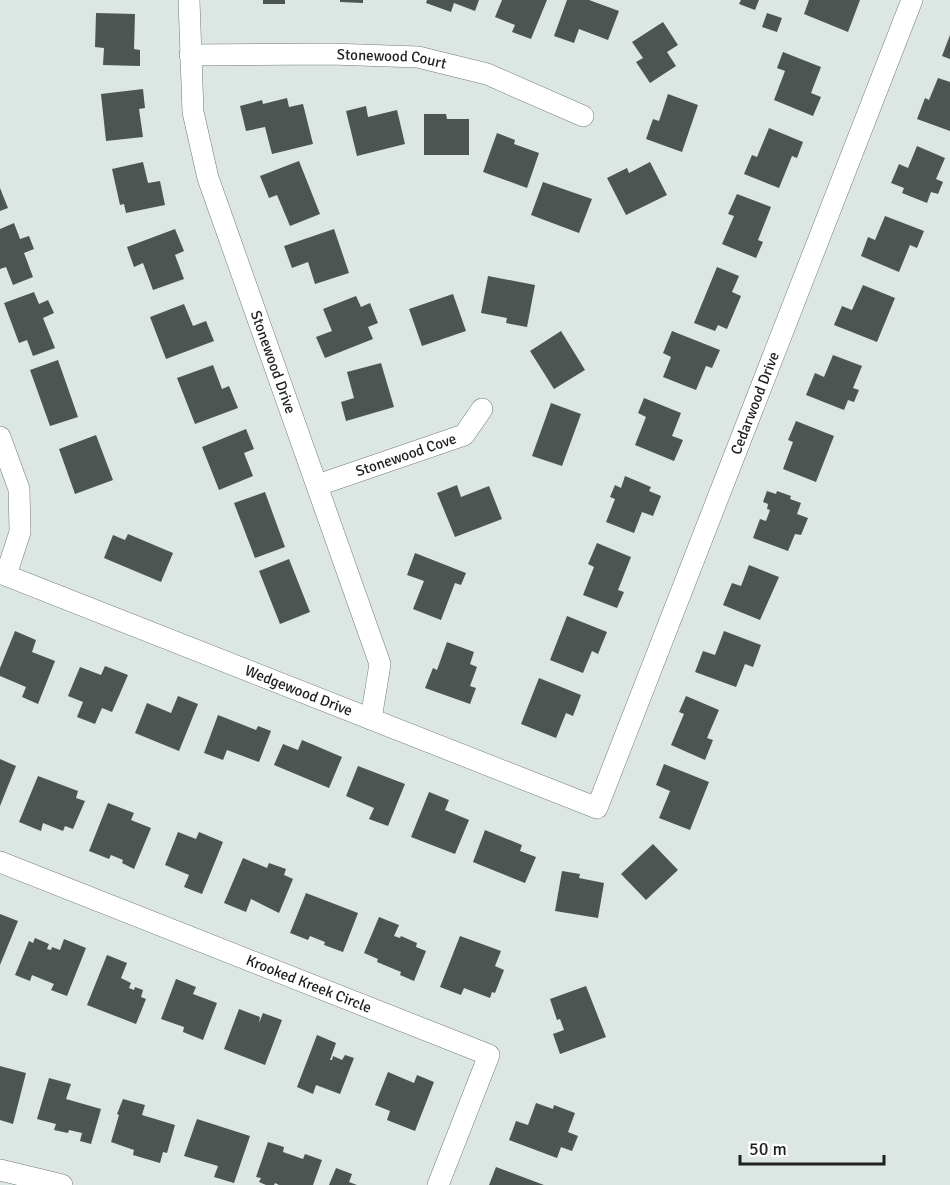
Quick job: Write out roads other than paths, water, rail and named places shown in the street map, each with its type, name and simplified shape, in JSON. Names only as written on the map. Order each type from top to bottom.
[{"type":"street","name":"Stonewood Drive","points":[[189,0],[193,112],[208,178],[380,664],[371,719]]},
{"type":"street","name":"Cedarwood Drive","points":[[597,808],[912,0]]},
{"type":"street","name":"Stonewood Court","points":[[190,55],[332,54],[418,57],[487,74],[583,116]]},
{"type":"street","name":"Stonewood Cove","points":[[318,485],[464,435],[482,409]]},
{"type":"street","points":[[0,437],[19,489],[20,532],[3,574]]},
{"type":"street","name":"Wedgewood Drive","points":[[3,574],[597,808]]},
{"type":"street","name":"Krooked Kreek Circle","points":[[0,862],[489,1055],[438,1185]]},
{"type":"street","points":[[0,1170],[62,1185]]}]
